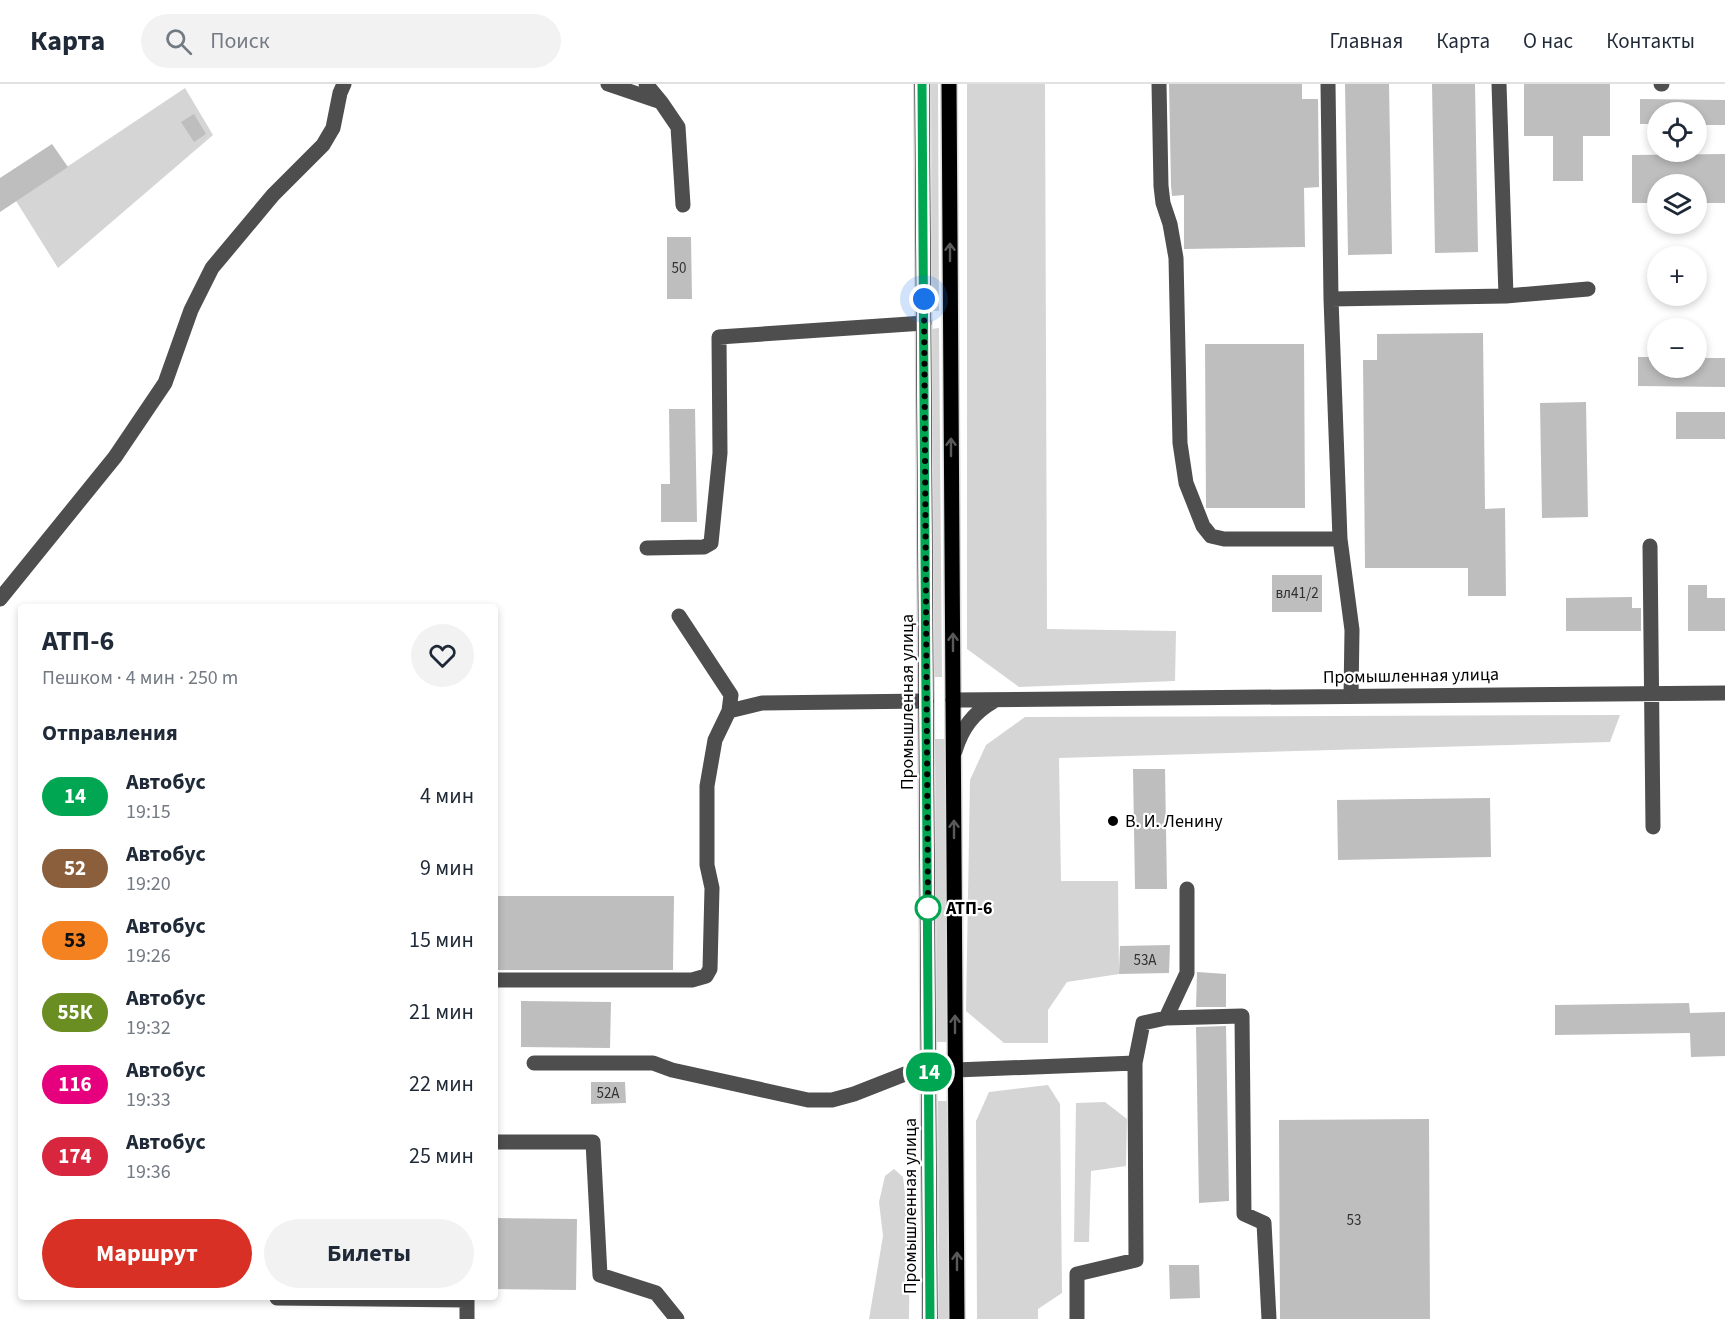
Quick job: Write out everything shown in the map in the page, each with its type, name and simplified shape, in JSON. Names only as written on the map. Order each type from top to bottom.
[{"type":"main road","name":"Промышленная улица","points":[[922,84],[930,1319]]},
{"type":"main road","points":[[949,84],[957,1319]]},
{"type":"main road","points":[[924,323],[951,322]]},
{"type":"main road","points":[[926,701],[953,700]]},
{"type":"main road","points":[[929,1069],[956,1070]]},
{"type":"street","points":[[0,599],[115,457],[165,383],[191,310],[212,268],[273,195],[323,145],[333,128],[344,84]]},
{"type":"street","points":[[608,84],[662,102]]},
{"type":"street","points":[[646,84],[662,102],[678,127],[683,205]]},
{"type":"street","points":[[1159,84],[1161,186],[1176,258],[1180,444],[1186,483],[1203,526],[1210,536],[1224,539],[1340,539]]},
{"type":"street","points":[[1328,84],[1331,299],[1340,539],[1352,630],[1351,696]]},
{"type":"street","points":[[1499,84],[1506,296]]},
{"type":"street","points":[[1331,299],[1506,296],[1588,289]]},
{"type":"street","points":[[647,548],[704,547],[711,543],[720,453],[719,337],[924,323]]},
{"type":"street","points":[[1650,546],[1653,827]]},
{"type":"street","points":[[498,980],[692,980],[706,976],[710,969],[712,888],[707,865],[707,786],[715,741],[729,711],[731,695],[680,616]]},
{"type":"street","name":"Промышленная улица","points":[[953,700],[1725,693]]},
{"type":"street","points":[[953,755],[960,735],[971,718],[982,708],[997,700]]},
{"type":"street","points":[[729,711],[762,703],[926,701]]},
{"type":"street","points":[[1166,1018],[1187,973],[1187,889]]},
{"type":"street","points":[[1077,1319],[1077,1274],[1136,1260],[1135,1063],[1143,1023],[1166,1018],[1242,1016],[1244,1214],[1264,1223],[1269,1319]]},
{"type":"street","points":[[534,1063],[653,1063],[681,1072],[808,1100],[832,1100],[905,1074],[929,1069]]},
{"type":"street","points":[[956,1070],[1135,1063]]},
{"type":"street","points":[[498,1142],[593,1142],[600,1275],[656,1293],[677,1319]]},
{"type":"street","points":[[467,1300],[467,1319]]},
{"type":"shaded area","points":[[931,84],[938,84],[939,311],[932,311]]},
{"type":"shaded area","points":[[967,84],[1045,84],[1047,629],[1176,631],[1175,681],[1019,687],[967,649]]},
{"type":"shaded area","points":[[185,88],[213,135],[58,268],[16,201]]},
{"type":"shaded area","points":[[939,328],[942,677],[934,677],[931,329]]},
{"type":"shaded area","points":[[1620,715],[1610,742],[1059,758],[1061,881],[1118,881],[1119,974],[1067,982],[1048,1010],[1048,1043],[1004,1043],[966,1011],[970,780],[986,745],[1025,717]]},
{"type":"shaded area","points":[[935,739],[945,739],[947,1042],[937,1042]]},
{"type":"shaded area","points":[[1048,1085],[1060,1104],[1062,1293],[1038,1309],[1038,1319],[977,1319],[976,1121],[989,1092]]},
{"type":"shaded area","points":[[938,1101],[947,1101],[949,1319],[939,1319]]},
{"type":"shaded area","points":[[1105,1102],[1127,1119],[1126,1166],[1091,1171],[1089,1242],[1074,1242],[1076,1103]]},
{"type":"shaded area","points":[[894,1169],[903,1177],[910,1236],[909,1319],[869,1319],[883,1236],[879,1202],[885,1176]]},
{"type":"building","points":[[1169,84],[1302,84],[1302,99],[1318,99],[1319,187],[1304,188],[1305,247],[1184,249],[1184,195],[1172,196],[1171,185]]},
{"type":"building","points":[[1345,84],[1389,84],[1392,254],[1348,255]]},
{"type":"building","points":[[1432,84],[1475,84],[1478,252],[1435,253]]},
{"type":"building","points":[[1524,84],[1610,84],[1610,136],[1583,136],[1583,181],[1553,181],[1553,136],[1524,136]]},
{"type":"building","points":[[1640,99],[1725,100],[1725,125],[1707,125],[1707,102],[1647,102],[1647,124],[1640,124]]},
{"type":"building","points":[[194,114],[206,134],[194,142],[181,122]]},
{"type":"building","points":[[52,144],[68,167],[0,212],[0,178]]},
{"type":"building","points":[[1707,154],[1725,154],[1725,203],[1707,203],[1707,174],[1647,174],[1647,203],[1632,203],[1632,155],[1647,155],[1647,162],[1707,162]]},
{"type":"building","points":[[667,237],[691,237],[692,299],[667,299]]},
{"type":"building","points":[[1483,333],[1485,509],[1505,508],[1506,596],[1468,596],[1468,568],[1365,568],[1363,360],[1377,360],[1377,334]]},
{"type":"building","points":[[1205,344],[1304,344],[1305,508],[1206,508]]},
{"type":"building","points":[[1638,357],[1647,357],[1647,378],[1707,378],[1707,358],[1725,358],[1725,387],[1638,386]]},
{"type":"building","points":[[1586,402],[1588,517],[1542,518],[1540,403]]},
{"type":"building","points":[[669,409],[695,409],[697,522],[661,522],[661,484],[670,484]]},
{"type":"building","points":[[1676,412],[1725,412],[1725,439],[1676,439]]},
{"type":"building","points":[[1272,575],[1322,575],[1322,612],[1272,612]]},
{"type":"building","points":[[1688,585],[1707,585],[1707,598],[1725,598],[1725,631],[1688,631]]},
{"type":"building","points":[[1632,597],[1632,608],[1641,608],[1641,631],[1566,631],[1566,598]]},
{"type":"building","points":[[1133,769],[1165,769],[1167,889],[1135,889]]},
{"type":"building","points":[[1490,798],[1491,857],[1338,860],[1337,800]]},
{"type":"building","points":[[498,896],[674,896],[673,970],[498,970]]},
{"type":"building","points":[[1170,945],[1169,973],[1119,974],[1120,946]]},
{"type":"building","points":[[1197,972],[1226,974],[1226,1007],[1196,1007]]},
{"type":"building","points":[[521,1001],[611,1002],[610,1048],[521,1047]]},
{"type":"building","points":[[1689,1003],[1690,1013],[1725,1012],[1725,1056],[1691,1057],[1690,1033],[1555,1035],[1555,1005]]},
{"type":"building","points":[[1226,1026],[1229,1201],[1199,1203],[1196,1027]]},
{"type":"building","points":[[591,1082],[625,1082],[626,1103],[591,1104]]},
{"type":"building","points":[[1429,1119],[1430,1319],[1280,1319],[1279,1120]]},
{"type":"building","points":[[498,1218],[577,1219],[576,1290],[498,1289]]},
{"type":"building","points":[[1169,1265],[1199,1265],[1200,1298],[1170,1299]]},
{"type":"bus line","name":"14","points":[[922,84],[930,1319]]},
{"type":"place","name":"В. И. Ленину","points":[[1113,821]]},
{"type":"place","name":"АТП-6","points":[[928,908]]},
{"type":"route","points":[[924,299],[928,908]]}]
